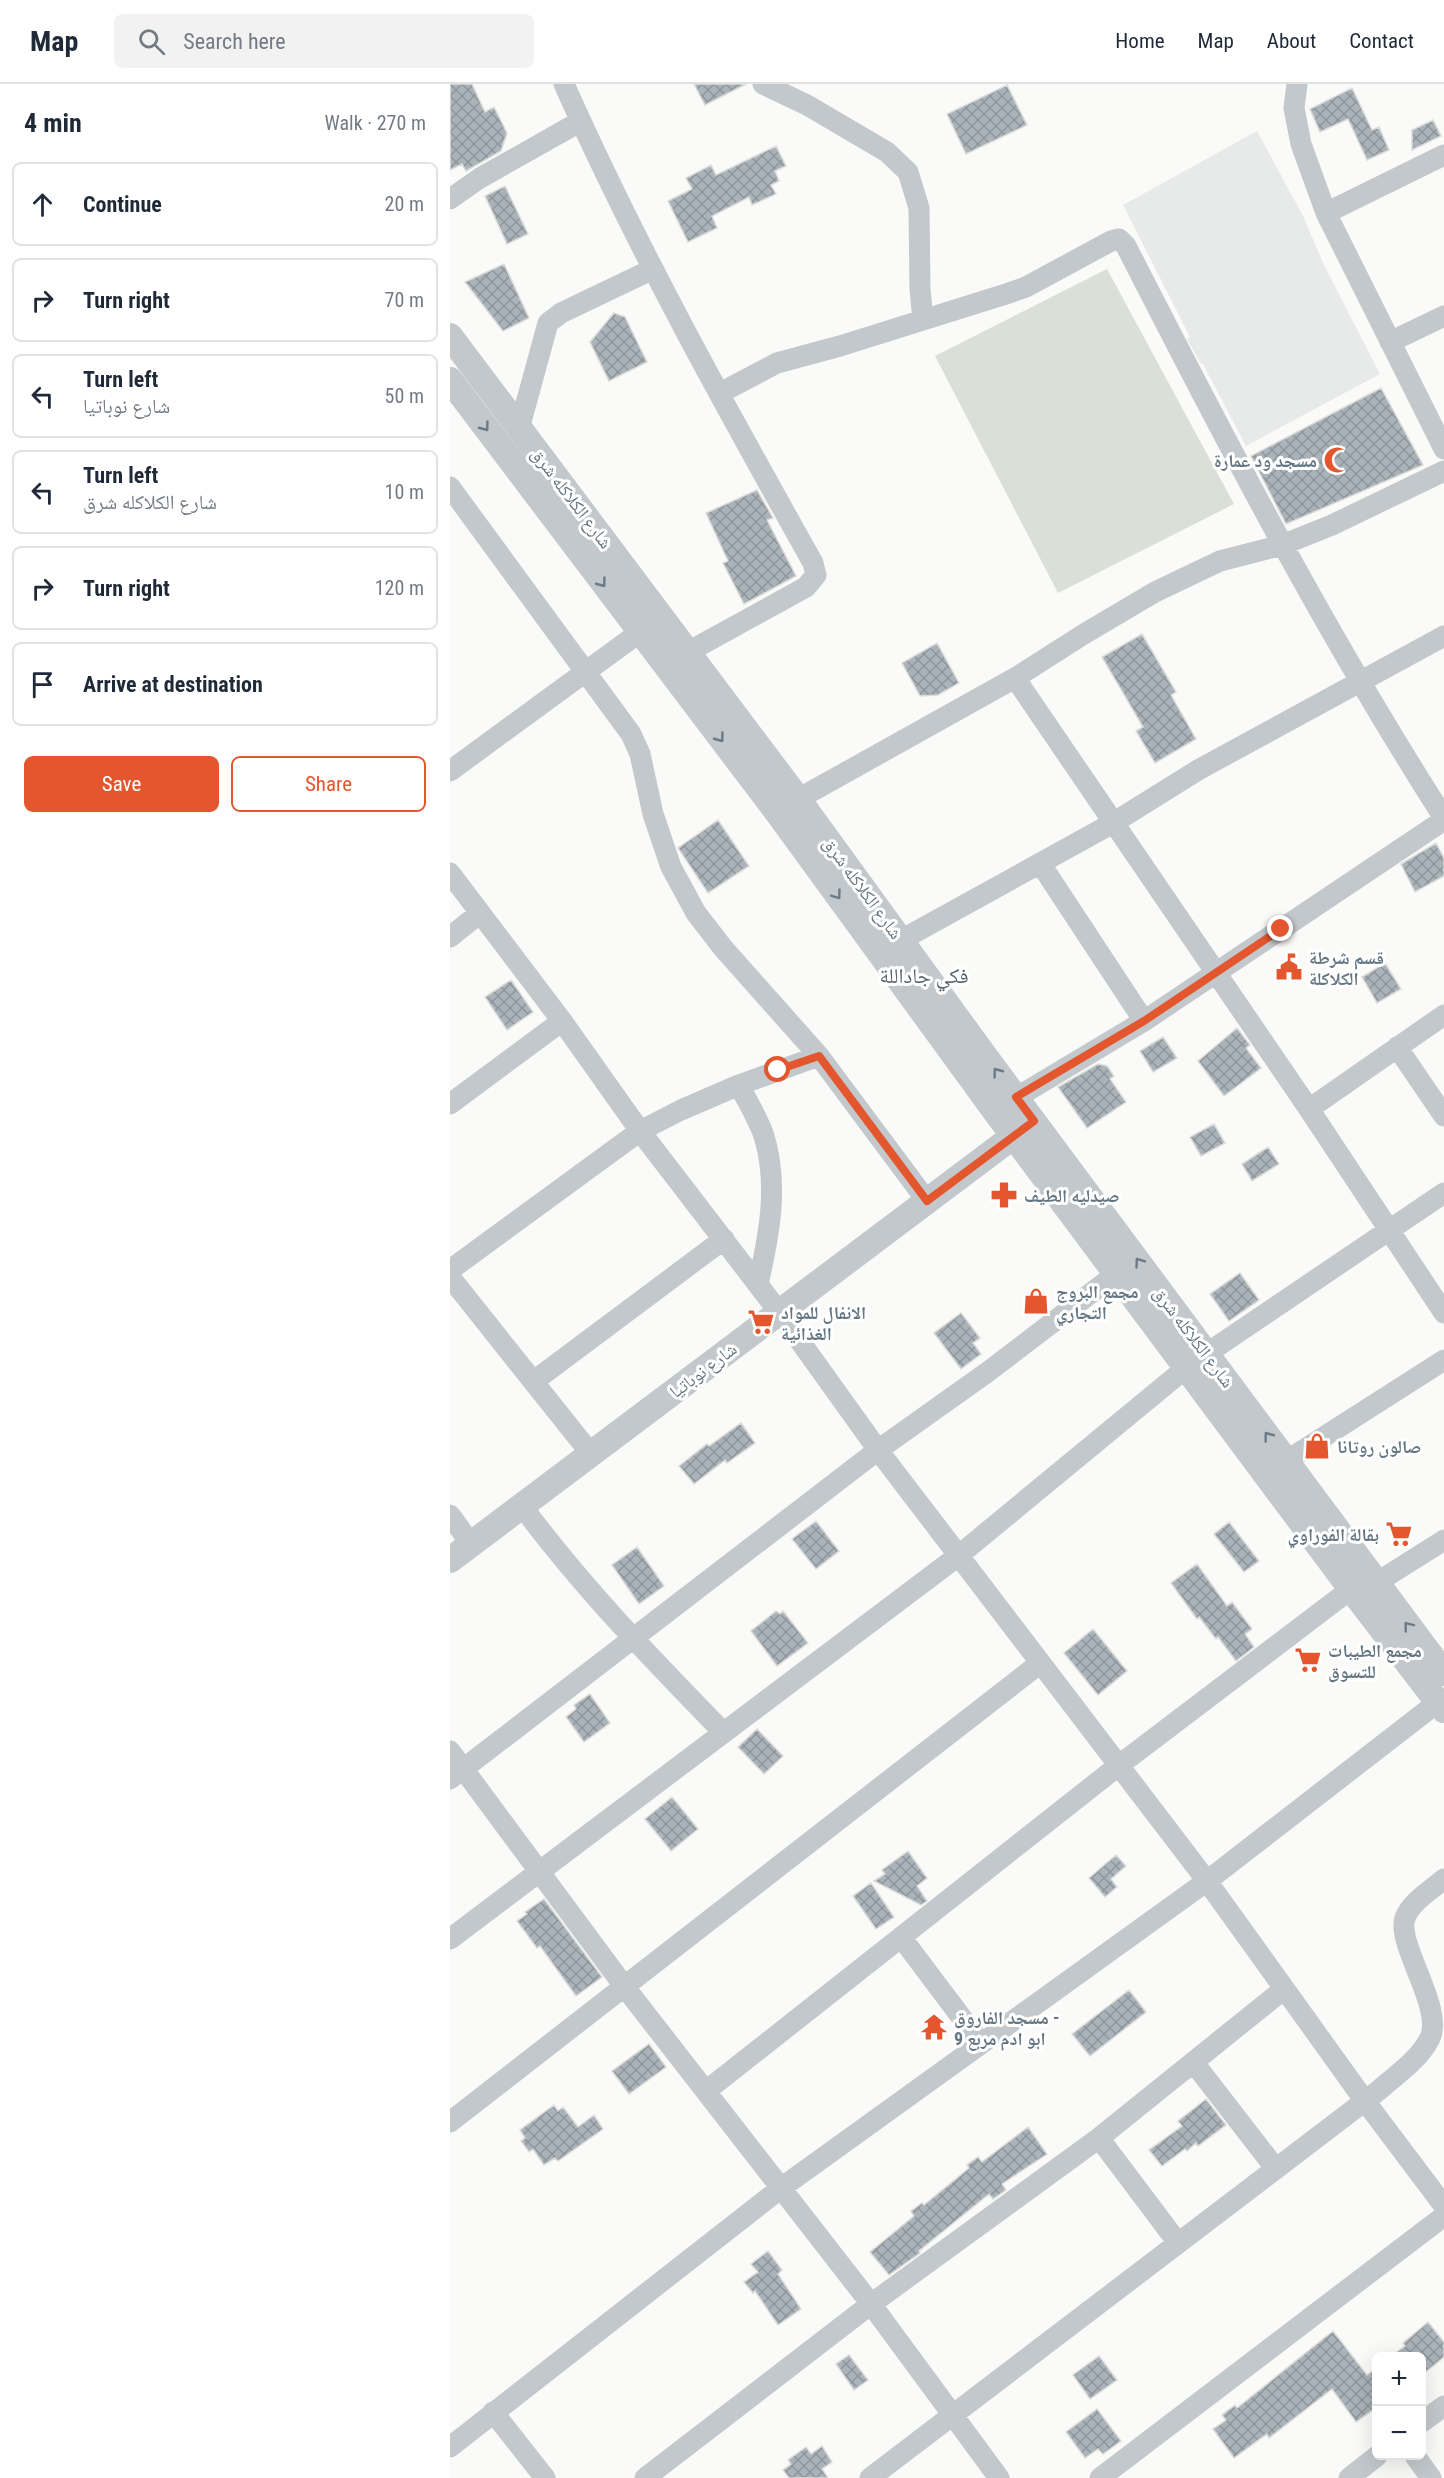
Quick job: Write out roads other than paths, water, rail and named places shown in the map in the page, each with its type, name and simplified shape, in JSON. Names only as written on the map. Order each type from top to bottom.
[{"type":"street","points":[[564,84],[653,269],[813,563],[816,575],[806,586],[688,651]]},
{"type":"street","points":[[764,84],[807,105],[887,152],[908,171],[919,208],[920,289],[923,320]]},
{"type":"street","points":[[1297,84],[1294,108],[1301,144],[1326,213],[1444,449]]},
{"type":"street","points":[[450,199],[480,178],[581,121]]},
{"type":"street","points":[[1326,213],[1444,155]]},
{"type":"street","points":[[720,393],[777,363],[840,346],[1026,287],[1111,241],[1119,239],[1125,246],[1282,545],[1361,682],[1438,796],[1444,819],[1217,974],[995,1111]]},
{"type":"street","points":[[519,429],[548,323],[561,313],[653,269]]},
{"type":"street","points":[[1390,342],[1444,316]]},
{"type":"street","name":"شارع الكلاكله شرق","points":[[450,336],[688,651],[1034,1121],[1351,1589],[1441,1706]]},
{"type":"street","name":"شارع الكلاكله شرق","points":[[450,380],[777,812],[1116,1274],[1286,1461],[1444,1673]]},
{"type":"street","points":[[798,799],[1015,678],[1155,592],[1220,561],[1282,545],[1332,525],[1444,471]]},
{"type":"street","points":[[450,487],[631,734],[640,754],[653,814],[667,857],[696,913],[723,948],[819,1056],[927,1201]]},
{"type":"street","points":[[450,771],[640,632]]},
{"type":"street","points":[[901,940],[1113,823],[1198,770],[1444,636]]},
{"type":"street","points":[[1015,678],[1309,1108],[1444,1313]]},
{"type":"street","points":[[1040,863],[1144,1021]]},
{"type":"street","points":[[450,873],[562,1021],[640,1131],[779,1312],[878,1450],[1039,1664],[1207,1881],[1365,2101],[1444,2206]]},
{"type":"street","points":[[450,937],[480,913]]},
{"type":"street","points":[[1309,1108],[1444,1015]]},
{"type":"street","points":[[450,1104],[562,1021]]},
{"type":"street","points":[[1397,1047],[1444,1116]]},
{"type":"street","points":[[450,1270],[640,1131],[681,1110],[740,1085],[819,1056]]},
{"type":"street","points":[[740,1085],[763,1133],[769,1158],[771,1196],[769,1235],[758,1284]]},
{"type":"street","name":"شارع نوباتيا","points":[[450,1560],[1034,1121]]},
{"type":"street","points":[[450,1939],[958,1556],[1196,1361],[1444,1193]]},
{"type":"street","points":[[534,1381],[724,1239]]},
{"type":"street","points":[[456,1774],[878,1450],[1116,1274]]},
{"type":"street","points":[[450,1277],[591,1454]]},
{"type":"street","points":[[1286,1461],[1444,1360]]},
{"type":"street","points":[[522,1506],[565,1562],[632,1639],[723,1732]]},
{"type":"street","points":[[450,1515],[471,1544]]},
{"type":"street","points":[[1376,1583],[1444,1540]]},
{"type":"street","points":[[706,2091],[1118,1766],[1351,1589]]},
{"type":"street","points":[[450,2122],[1039,1664]]},
{"type":"street","points":[[450,2446],[781,2188],[1207,1881],[1441,1706]]},
{"type":"street","points":[[450,1752],[456,1774],[539,1872],[624,1986],[871,2304],[999,2478]]},
{"type":"street","points":[[870,2478],[1365,2101],[1422,2052],[1431,2036],[1433,2016],[1403,1927],[1410,1908],[1444,1879]]},
{"type":"street","points":[[901,1937],[980,2043]]},
{"type":"street","points":[[645,2478],[871,2304],[1099,2138],[1284,1989]]},
{"type":"street","points":[[1194,2063],[1276,2169]]},
{"type":"street","points":[[1099,2138],[1178,2243]]},
{"type":"street","points":[[1100,2478],[1444,2216]]},
{"type":"street","points":[[1426,2419],[1444,2406]]},
{"type":"street","points":[[493,2412],[545,2478]]},
{"type":"street","points":[[1348,2478],[1372,2460]]},
{"type":"street","points":[[1418,2460],[1431,2478]]},
{"type":"place","name":"مسجد ود عمارة","points":[[1337,460]]},
{"type":"place","name":"قسم شرطة الكلاكلة","points":[[1289,967]]},
{"type":"place","name":"صيدليه الطيف","points":[[1004,1195]]},
{"type":"place","name":"مجمع البروج التجاري","points":[[1036,1301]]},
{"type":"place","name":"الانفال للمواد الغذائية","points":[[761,1322]]},
{"type":"place","name":"صالون روتانا","points":[[1317,1446]]},
{"type":"place","name":"بقالة الفوراوي","points":[[1399,1534]]},
{"type":"place","name":"مجمع الطيبات للتسوق","points":[[1308,1660]]},
{"type":"place","name":"مسجد الفاروق - ابو ادم مربع 9","points":[[934,2027]]},
{"type":"district","name":"فكي جاداللة","points":[[924,976]]}]
